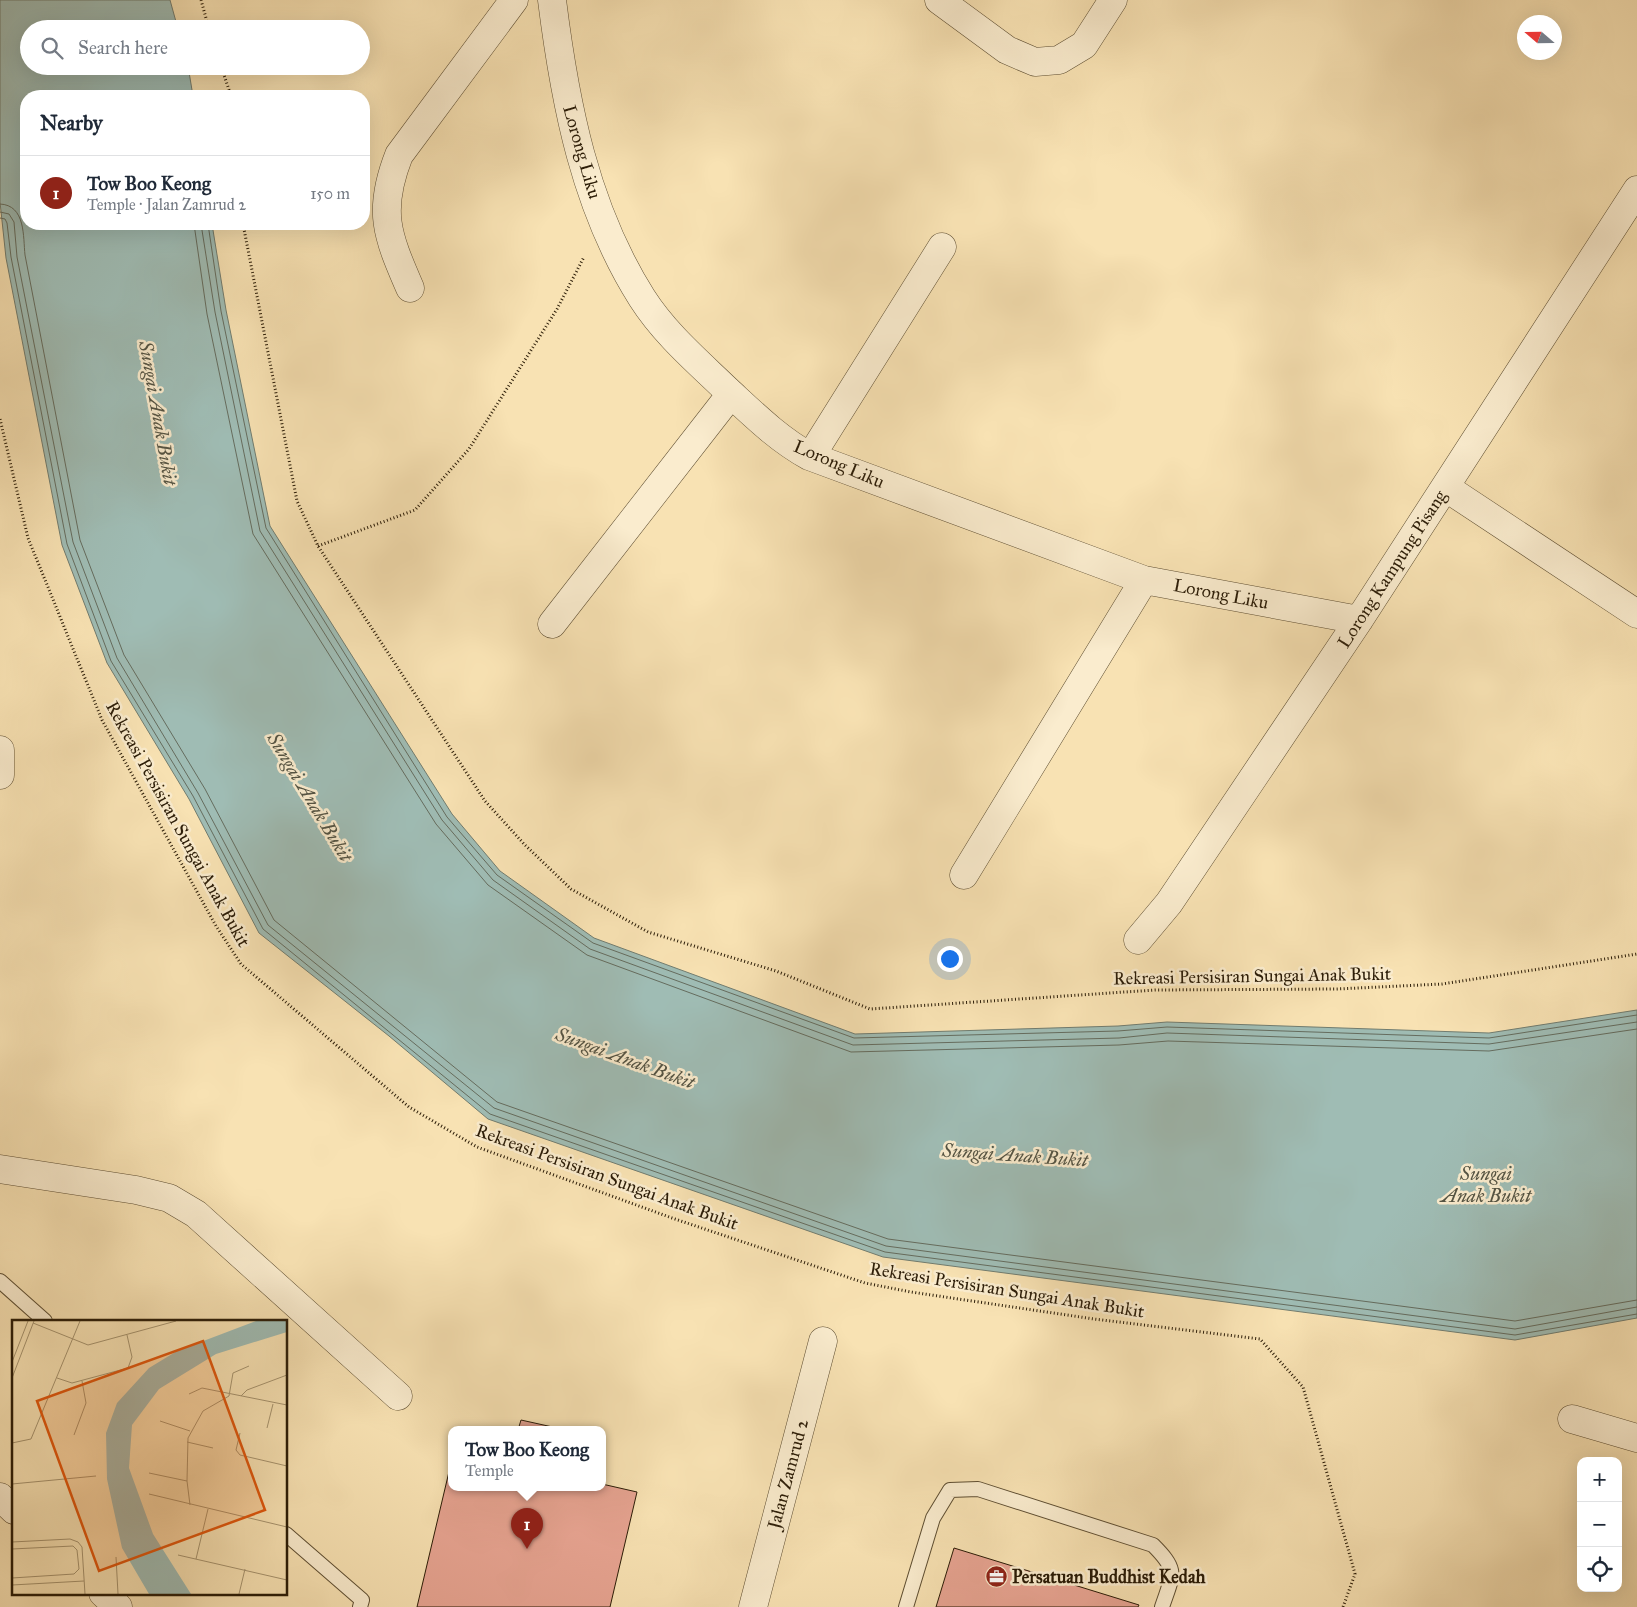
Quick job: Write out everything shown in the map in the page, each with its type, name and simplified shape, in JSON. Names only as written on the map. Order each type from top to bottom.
[{"type":"street","points":[[410,288],[393,249],[387,224],[386,200],[391,177],[399,155],[514,0]]},
{"type":"street","name":"Lorong Liku","points":[[552,0],[562,78],[577,142],[602,221],[642,299],[696,363],[779,437],[811,456],[1144,580],[1359,620]]},
{"type":"street","points":[[939,0],[1007,50],[1035,62],[1059,60],[1084,45],[1113,0]]},
{"type":"street","name":"Lorong Kampung Pisang","points":[[1138,940],[1169,903],[1359,620],[1637,190]]},
{"type":"street","points":[[811,456],[942,247]]},
{"type":"street","points":[[552,624],[731,394]]},
{"type":"street","points":[[1445,487],[1637,614]]},
{"type":"street","points":[[964,875],[1144,580]]},
{"type":"street","points":[[0,750],[0,774]]},
{"type":"street","points":[[0,1169],[136,1190],[176,1202],[196,1214],[398,1396]]},
{"type":"street","name":"Jalan Zamrud 2","points":[[753,1607],[823,1341]]},
{"type":"street","points":[[1572,1419],[1637,1438]]},
{"type":"street","points":[[0,1497],[12,1508]]},
{"type":"street","points":[[104,1594],[118,1607]]},
{"type":"lane","points":[[0,1281],[44,1320]]},
{"type":"lane","points":[[906,1607],[933,1518],[950,1490],[978,1489],[1152,1545],[1170,1562],[1172,1578],[1162,1607]]},
{"type":"lane","points":[[288,1536],[362,1600],[360,1607]]},
{"type":"path","points":[[201,0],[207,20]]},
{"type":"path","points":[[224,75],[229,90]]},
{"type":"path","points":[[318,546],[415,510],[469,449],[557,309],[602,221]]},
{"type":"path","name":"Rekreasi Persisiran Sungai Anak Bukit","points":[[244,230],[297,501],[318,546],[485,801],[524,844],[571,890],[648,932],[776,971],[870,1009],[1154,990],[1337,989],[1442,984],[1637,954]]},
{"type":"path","name":"Rekreasi Persisiran Sungai Anak Bukit","points":[[0,419],[28,538],[102,720],[216,926],[241,964],[409,1107],[477,1148],[672,1218],[865,1283],[911,1292],[1094,1319],[1260,1339],[1303,1387],[1355,1574],[1343,1607]]},
{"type":"water","name":"Sungai Anak Bukit","points":[[0,0],[170,0],[176,20],[20,20],[20,75],[190,75],[192,90],[20,90],[20,230],[213,230],[226,310],[270,526],[452,814],[500,871],[594,938],[855,1034],[1118,1026],[1167,1022],[1489,1033],[1637,1010],[1637,1318],[1515,1340],[883,1257],[488,1119],[389,1036],[259,933],[189,799],[107,663],[62,545],[6,258],[0,202]]},
{"type":"building","points":[[521,1420],[548,1426],[519,1426]]},
{"type":"building","points":[[448,1476],[448,1491],[606,1491],[606,1485],[637,1492],[610,1607],[417,1607]]},
{"type":"building","name":"Persatuan Buddhist Kedah","points":[[954,1548],[1139,1605],[1138,1607],[936,1607]]},
{"type":"place","name":"Tow Boo Keong","points":[[527,1549]]},
{"type":"place","name":"Persatuan Buddhist Kedah","points":[[996,1577]]}]
